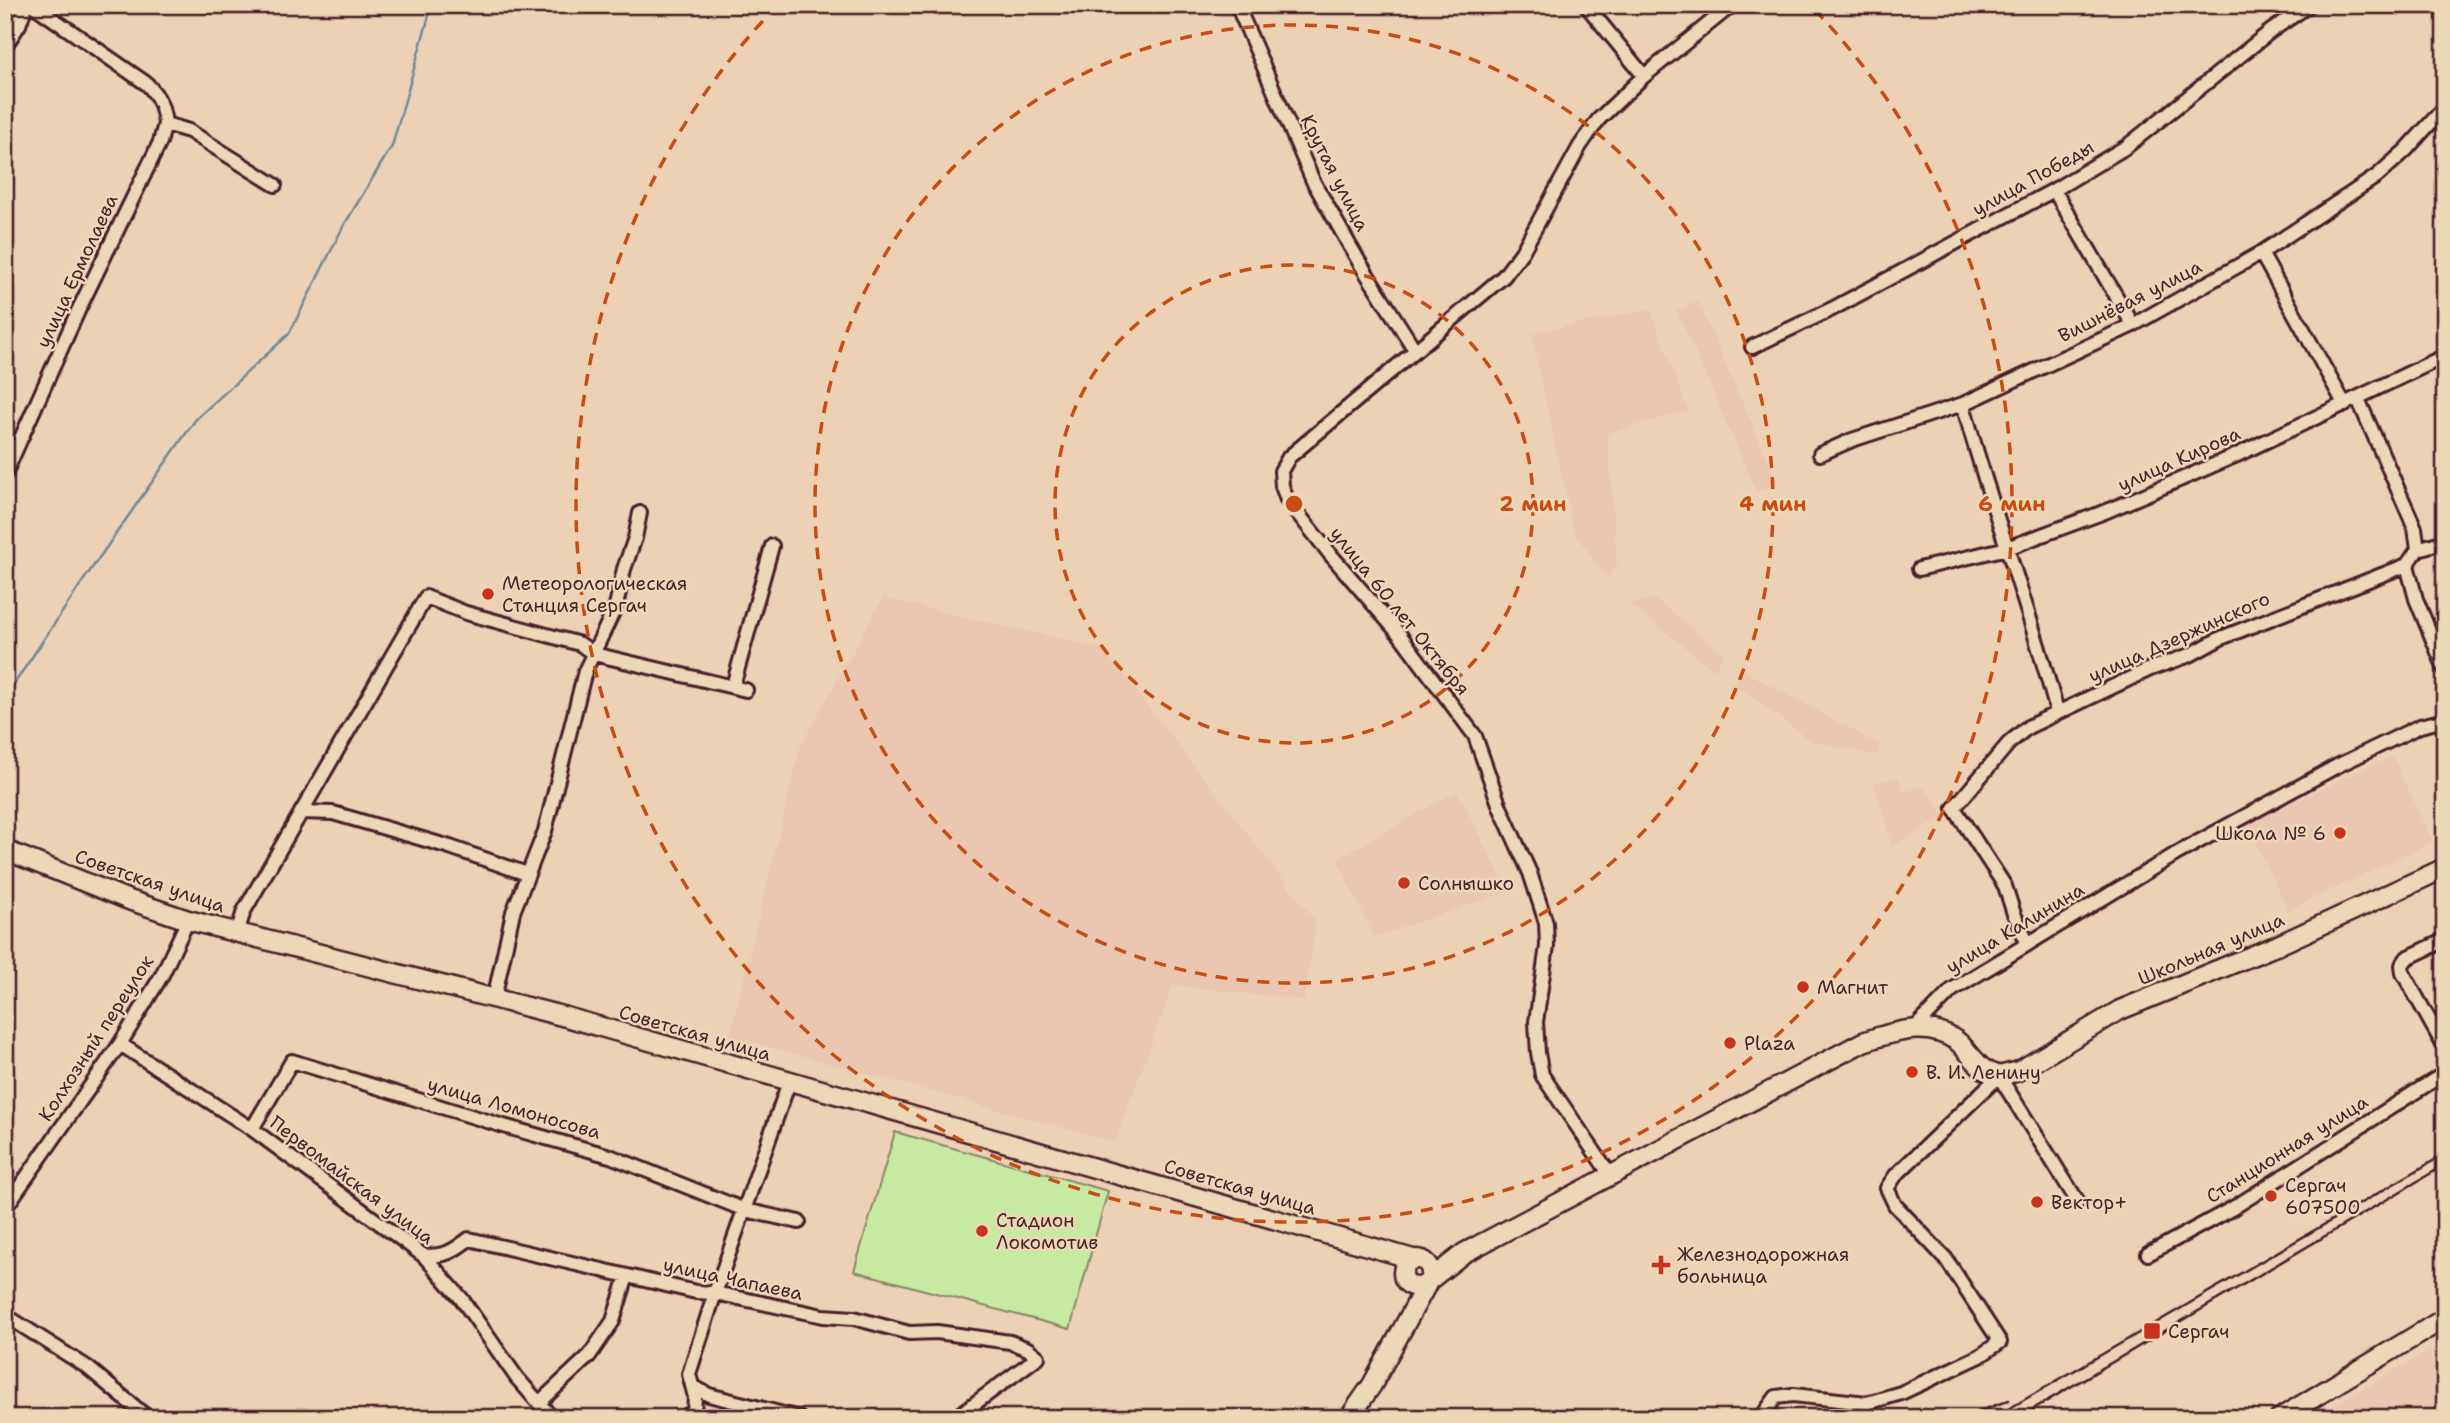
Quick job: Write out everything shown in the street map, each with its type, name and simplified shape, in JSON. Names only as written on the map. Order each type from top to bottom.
[{"type":"main road","name":"Советская улица","points":[[5,850],[116,895],[188,920],[494,999],[1376,1247],[1411,1268]]},
{"type":"main road","name":"Школьная улица","points":[[1999,1076],[2019,1071],[2120,1010],[2278,945],[2445,868]]},
{"type":"main road","points":[[1411,1268],[1464,1253],[1863,1042],[1896,1031],[1914,1028],[1942,1033],[1958,1042],[1984,1069],[1999,1076]]},
{"type":"main road","points":[[1411,1268],[1416,1287],[1429,1282],[1464,1253]]},
{"type":"main road","points":[[1349,1418],[1372,1385],[1429,1282],[1431,1268],[1411,1268]]},
{"type":"main road","points":[[1411,1268],[1411,1314]]},
{"type":"main road","points":[[2280,1418],[2445,1318]]},
{"type":"street","points":[[5,46],[19,25],[26,5]]},
{"type":"street","points":[[33,5],[147,84],[159,97],[165,124],[189,131],[275,185]]},
{"type":"street","name":"Крутая улица","points":[[1237,5],[1313,181],[1358,260],[1415,350]]},
{"type":"street","points":[[1586,5],[1644,76]]},
{"type":"street","points":[[1415,350],[1504,276],[1522,252],[1598,120],[1644,76],[1732,5]]},
{"type":"street","name":"улица Победы","points":[[1752,347],[1832,309],[2054,190],[2126,148],[2271,31],[2308,5]]},
{"type":"street","name":"Вишнёвая улица","points":[[1820,454],[1852,440],[1963,404],[2133,325],[2261,253],[2377,176],[2428,128],[2445,107]]},
{"type":"street","name":"улица Ермолаева","points":[[5,474],[78,311],[160,142],[165,124]]},
{"type":"street","points":[[2054,190],[2133,325]]},
{"type":"street","points":[[2261,253],[2352,402],[2415,528],[2418,549]]},
{"type":"street","name":"улица 60 лет Октября","points":[[1415,350],[1289,457],[1281,471],[1282,486],[1287,500],[1400,635],[1475,736],[1500,807],[1530,873],[1546,923],[1547,946],[1536,1022],[1542,1075],[1611,1176]]},
{"type":"street","name":"улица Кирова","points":[[1919,569],[2007,548],[2107,511],[2352,402],[2445,356]]},
{"type":"street","points":[[1963,404],[2044,662],[2057,712]]},
{"type":"street","points":[[494,999],[513,912],[545,831],[585,671],[616,606],[640,513]]},
{"type":"street","points":[[2445,541],[2418,549],[2407,565],[2416,599],[2445,669]]},
{"type":"street","points":[[733,686],[772,546]]},
{"type":"street","name":"улица Дзержинского","points":[[2028,944],[2005,886],[1954,808],[2009,743],[2028,727],[2150,669],[2190,655],[2221,638],[2407,565]]},
{"type":"street","points":[[237,933],[244,911],[426,597],[467,613],[580,644],[594,654],[746,690]]},
{"type":"street","name":"улица Калинина","points":[[1914,1028],[1952,990],[2176,853],[2325,772],[2420,726],[2444,719]]},
{"type":"street","points":[[301,812],[333,813],[450,847],[527,874]]},
{"type":"street","name":"Колхозный переулок","points":[[5,1208],[120,1044],[162,975],[188,920]]},
{"type":"street","points":[[2445,940],[2407,958],[2402,965],[2403,973],[2445,1048]]},
{"type":"street","name":"Первомайская улица","points":[[120,1044],[252,1129],[424,1256],[461,1298],[517,1378],[552,1418]]},
{"type":"street","name":"улица Ломоносова","points":[[252,1129],[292,1061],[610,1156],[745,1210],[799,1222]]},
{"type":"street","name":"Станционная улица","points":[[2148,1254],[2233,1208],[2445,1073]]},
{"type":"street","points":[[1761,1418],[1776,1397],[1793,1395],[1867,1403],[1901,1393],[1980,1356],[2000,1342],[1947,1259],[1895,1205],[1887,1188],[1896,1175],[1999,1076],[2078,1202]]},
{"type":"street","points":[[690,1415],[695,1397],[689,1374],[789,1082]]},
{"type":"street","name":"улица Чапаева","points":[[424,1256],[442,1256],[469,1239],[696,1292],[715,1293],[823,1316],[854,1318],[909,1333],[937,1332],[1010,1342],[1028,1349],[1038,1357],[956,1418]]},
{"type":"street","points":[[540,1402],[589,1356],[613,1321],[627,1276]]},
{"type":"street","points":[[5,1315],[87,1367],[148,1418]]},
{"type":"street","points":[[692,1386],[709,1395],[799,1418]]},
{"type":"shaded area","points":[[1698,302],[1778,483],[1757,492],[1677,311]]},
{"type":"shaded area","points":[[1650,309],[1688,411],[1607,433],[1617,564],[1608,579],[1574,532],[1531,333]]},
{"type":"shaded area","points":[[883,598],[1103,649],[1316,922],[1304,1000],[1173,985],[1115,1142],[730,1036],[801,745]]},
{"type":"shaded area","points":[[1654,598],[1724,654],[1714,670],[1630,604]]},
{"type":"shaded area","points":[[1744,671],[1880,745],[1876,755],[1811,741],[1734,683]]},
{"type":"shaded area","name":"Школа № 6","points":[[2392,756],[2433,842],[2288,910],[2247,824]]},
{"type":"shaded area","points":[[1898,777],[1903,793],[1922,786],[1945,816],[1892,846],[1874,784]]},
{"type":"shaded area","points":[[1457,791],[1508,891],[1374,937],[1337,859]]},
{"type":"shaded area","points":[[2445,1342],[2445,1418],[2312,1418]]},
{"type":"green space","name":"Стадион Локомотив","points":[[895,1132],[1108,1191],[1070,1329],[854,1271]]},
{"type":"waterway","points":[[5,705],[10,690],[196,419],[289,334],[343,227],[392,146],[432,5]]},
{"type":"railway","points":[[1993,1418],[2445,1154]]},
{"type":"railway","points":[[2018,1418],[2445,1165]]},
{"type":"railway","points":[[1963,1418],[2009,1400]]},
{"type":"place","name":"Метеорологическая Станция Сергач","points":[[488,594]]},
{"type":"place","name":"Школа № 6","points":[[2340,833]]},
{"type":"place","name":"Солнышко","points":[[1404,883]]},
{"type":"place","name":"Магнит","points":[[1803,987]]},
{"type":"place","name":"Plaza","points":[[1730,1043]]},
{"type":"place","name":"В. И. Ленину","points":[[1912,1072]]},
{"type":"place","name":"Сергач 607500","points":[[2271,1196]]},
{"type":"place","name":"Вектор+","points":[[2037,1202]]},
{"type":"place","name":"Стадион Локомотив","points":[[982,1231]]},
{"type":"place","name":"Железнодорожная больница","points":[[1661,1265]]},
{"type":"place","name":"Сергач","points":[[2152,1331]]}]
